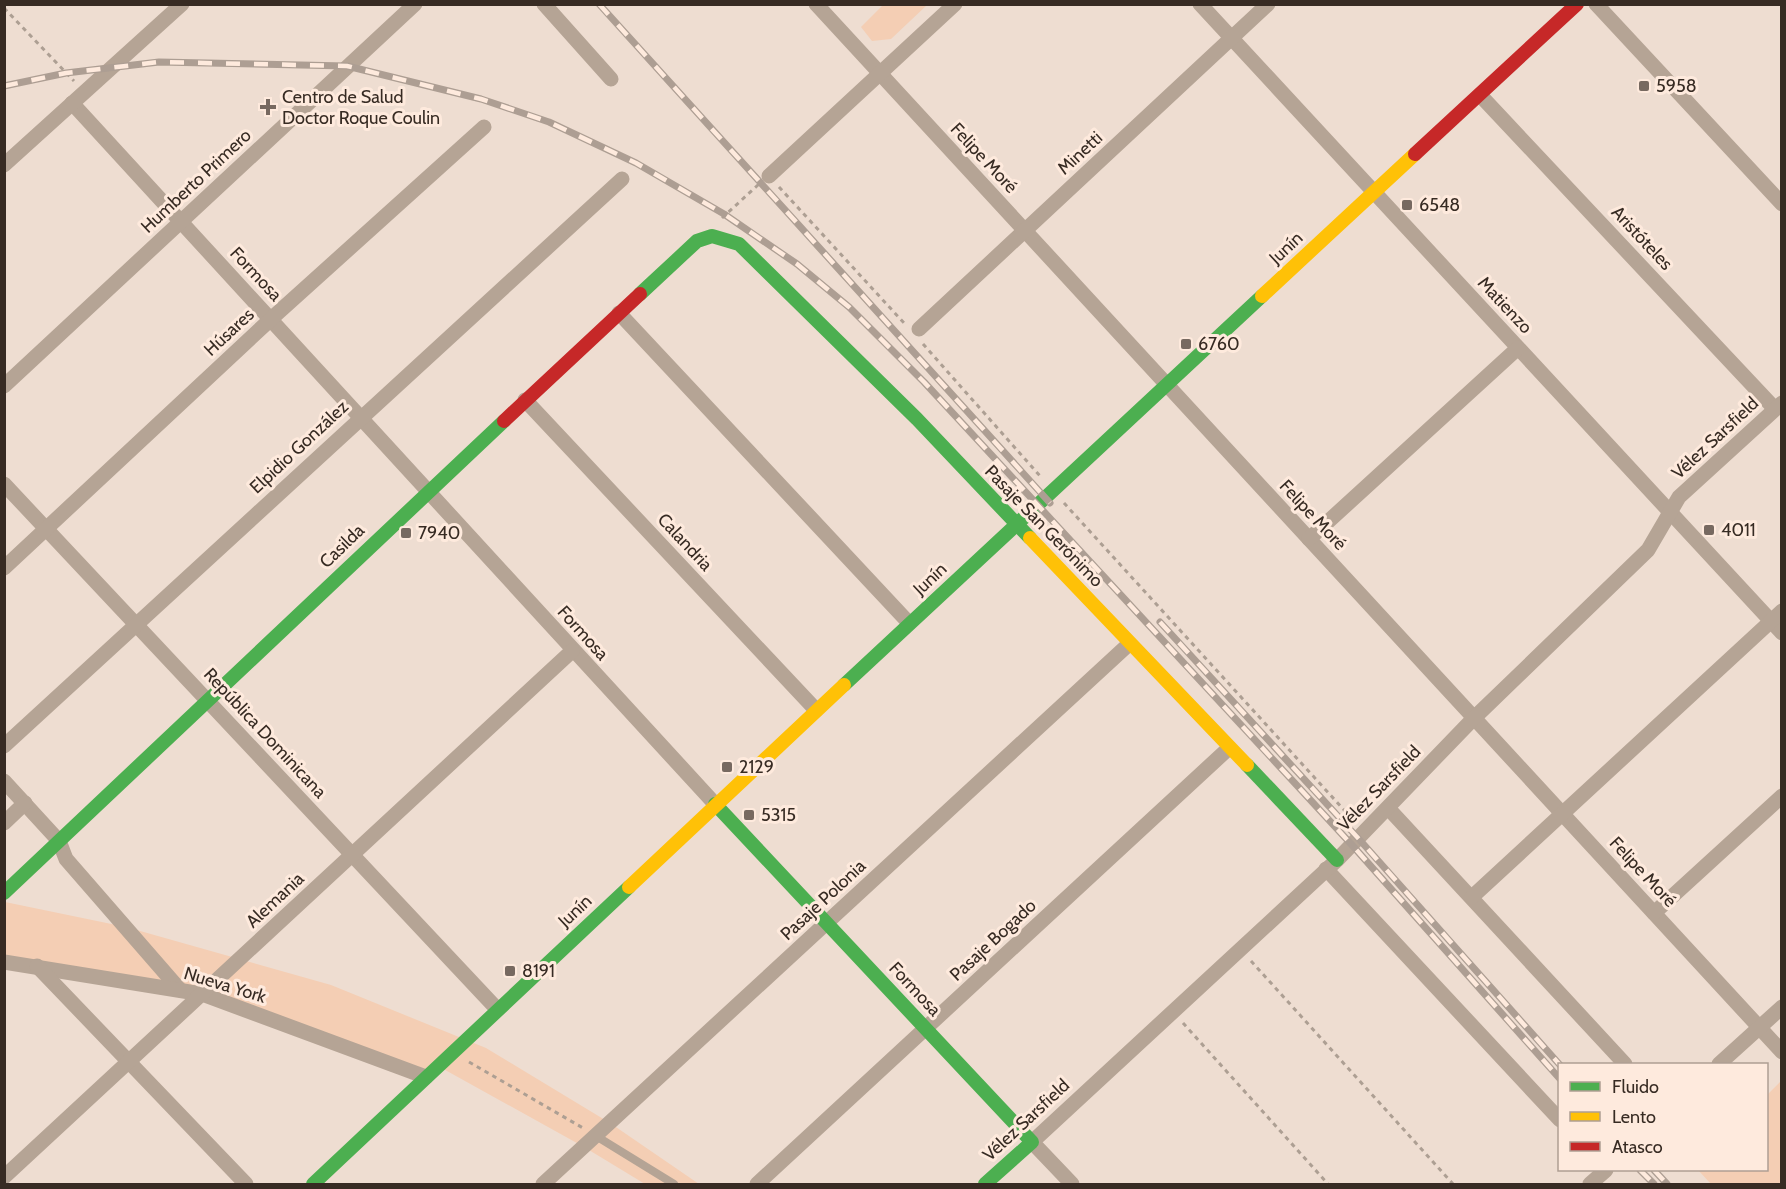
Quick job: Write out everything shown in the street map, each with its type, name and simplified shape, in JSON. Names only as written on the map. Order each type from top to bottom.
[{"type":"main road","name":"Junín","points":[[313,1185],[715,804],[1167,385],[1372,191],[1577,4]]},
{"type":"main road","name":"Casilda","points":[[4,893],[525,400],[697,241],[712,236]]},
{"type":"main road","name":"Pasaje San Gerónimo","points":[[712,236],[739,244],[916,419],[1229,748],[1332,865]]},
{"type":"main road","name":"Formosa","points":[[715,804],[1032,1142]]},
{"type":"main road","name":"Vélez Sarsfield","points":[[985,1185],[1032,1142]]},
{"type":"street","points":[[4,165],[182,4]]},
{"type":"street","name":"Humberto Primero","points":[[4,386],[415,4]]},
{"type":"street","points":[[544,4],[610,79]]},
{"type":"street","name":"Felipe Moré","points":[[816,4],[1782,1052]]},
{"type":"street","points":[[769,176],[955,4]]},
{"type":"street","name":"Matienzo","points":[[1200,4],[1670,513],[1776,616],[1782,633]]},
{"type":"street","name":"Minetti","points":[[919,329],[1268,4]]},
{"type":"street","points":[[1596,4],[1782,204]]},
{"type":"street","name":"Aristóteles","points":[[1480,94],[1778,406]]},
{"type":"street","name":"Formosa","points":[[72,103],[359,418],[429,490],[572,651],[715,804]]},
{"type":"street","name":"Húsares","points":[[4,568],[271,319],[484,127]]},
{"type":"street","name":"Elpidio González","points":[[4,746],[622,179]]},
{"type":"street","points":[[619,313],[909,623]]},
{"type":"street","points":[[1309,539],[1518,348]]},
{"type":"street","name":"Calandria","points":[[525,400],[816,710]]},
{"type":"street","name":"Vélez Sarsfield","points":[[1032,1142],[1332,865],[1473,719],[1648,550],[1679,497],[1778,406]]},
{"type":"street","name":"República Dominicana","points":[[4,484],[497,1009]]},
{"type":"street","points":[[1472,897],[1776,616]]},
{"type":"street","name":"Pasaje Polonia","points":[[543,1185],[1129,644]]},
{"type":"street","name":"Alemania","points":[[4,1177],[572,651]]},
{"type":"street","name":"Pasaje Bogado","points":[[757,1185],[1229,748]]},
{"type":"street","points":[[4,781],[59,842],[66,859],[180,990]]},
{"type":"street","points":[[1654,913],[1782,796]]},
{"type":"street","points":[[4,823],[25,803]]},
{"type":"street","points":[[1388,808],[1623,1063]]},
{"type":"street","name":"Pasaje San Gerónimo","points":[[1332,865],[1558,1118]]},
{"type":"street","name":"Nueva York","points":[[4,962],[202,994],[426,1077]]},
{"type":"street","points":[[37,966],[246,1185]]},
{"type":"street","points":[[1721,1063],[1782,1007]]},
{"type":"street","name":"Formosa","points":[[1032,1142],[1072,1185]]},
{"type":"street","points":[[1590,1185],[1605,1171]]},
{"type":"lane","points":[[596,1136],[674,1185]]},
{"type":"path","points":[[4,8],[84,92]]},
{"type":"path","points":[[712,236],[724,214],[769,176]]},
{"type":"path","points":[[1240,948],[1453,1185]]},
{"type":"path","points":[[1173,1011],[1328,1185]]},
{"type":"path","points":[[452,1052],[596,1136]]},
{"type":"shaded area","points":[[884,4],[927,5],[891,39],[872,41],[861,27]]},
{"type":"shaded area","points":[[5,902],[126,927],[331,985],[486,1048],[610,1123],[699,1184],[645,1184],[584,1147],[438,1066],[426,1077],[202,994],[5,962]]},
{"type":"shaded area","points":[[1780,1082],[1781,1184],[1711,1184],[1699,1171],[1768,1171],[1768,1094]]},
{"type":"railway","points":[[599,4],[1050,503]]},
{"type":"railway","points":[[4,86],[66,73],[159,62],[347,66],[481,99],[549,122],[636,163],[724,214],[797,264],[849,307],[924,382],[1352,845],[1558,1077]]},
{"type":"railway","points":[[1160,622],[1358,838],[1558,1063]]},
{"type":"railway","points":[[1641,1171],[1654,1184]]},
{"type":"railway","points":[[1655,1171],[1667,1184]]},
{"type":"traffic: fast","points":[[640,294],[697,241],[712,236],[739,244],[917,419],[1030,538]]},
{"type":"traffic: fast","points":[[844,685],[1262,296]]},
{"type":"traffic: fast","points":[[4,893],[504,421]]},
{"type":"traffic: fast","points":[[1247,765],[1337,860]]},
{"type":"traffic: fast","points":[[715,804],[1032,1142],[985,1184]]},
{"type":"traffic: fast","points":[[313,1184],[629,887]]},
{"type":"traffic: slow","points":[[1262,296],[1415,154]]},
{"type":"traffic: slow","points":[[1030,538],[1247,765]]},
{"type":"traffic: slow","points":[[629,887],[844,685]]},
{"type":"traffic: jam","points":[[1415,154],[1577,4]]},
{"type":"traffic: jam","points":[[504,421],[640,294]]},
{"type":"place","name":"5958","points":[[1644,86]]},
{"type":"place","name":"Centro de Salud Doctor Roque Coulin","points":[[268,107]]},
{"type":"place","name":"6548","points":[[1407,205]]},
{"type":"place","name":"6760","points":[[1186,344]]},
{"type":"place","name":"4011","points":[[1709,530]]},
{"type":"place","name":"7940","points":[[406,533]]},
{"type":"place","name":"2129","points":[[727,767]]},
{"type":"place","name":"5315","points":[[749,815]]},
{"type":"place","name":"8191","points":[[510,971]]}]
